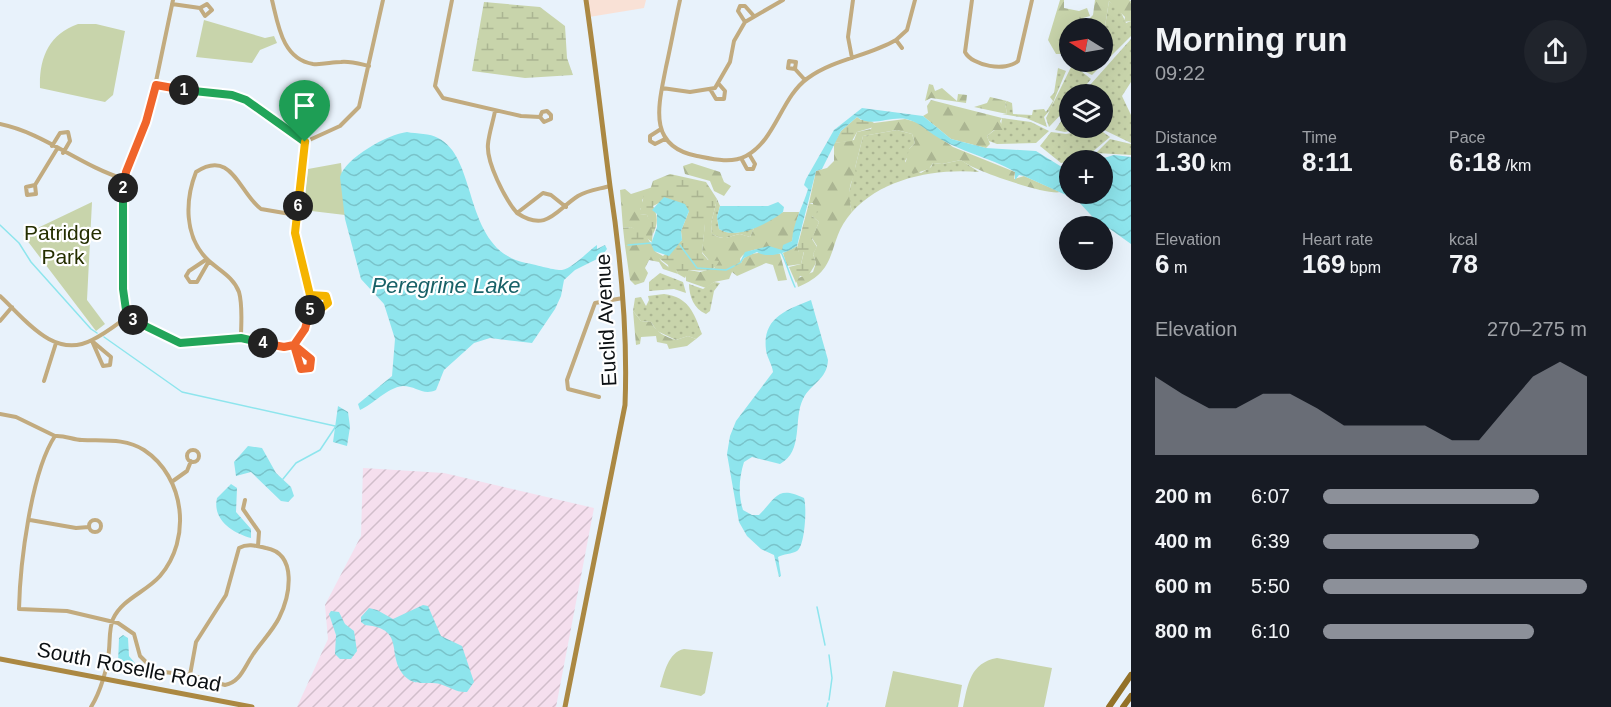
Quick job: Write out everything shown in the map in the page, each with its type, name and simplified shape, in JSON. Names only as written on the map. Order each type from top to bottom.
[{"type":"main road","name":"Euclid Avenue","points":[[565,707],[625,405],[627,332],[624,298],[586,0]]},
{"type":"main road","name":"South Roselle Road","points":[[0,659],[252,707]]},
{"type":"main road","points":[[1109,707],[1131,675]]},
{"type":"main road","points":[[1123,707],[1131,696]]},
{"type":"street","points":[[272,0],[282,38],[288,49],[300,58],[314,64],[344,62],[369,66]]},
{"type":"street","points":[[305,142],[340,126],[355,114],[362,99],[383,0]]},
{"type":"street","points":[[453,0],[435,86],[443,98],[495,111],[540,117]]},
{"type":"street","points":[[680,0],[658,115],[661,129],[665,139],[678,149],[719,160],[741,158],[749,154],[765,138],[805,80],[896,40],[907,30],[915,0]]},
{"type":"street","points":[[662,88],[690,92],[710,89],[718,83],[730,62],[734,42],[745,22],[753,15],[783,0]]},
{"type":"street","points":[[852,0],[848,37],[852,58]]},
{"type":"street","points":[[972,0],[965,51],[968,57],[983,63],[1005,67],[1012,67],[1018,62],[1032,0]]},
{"type":"street","points":[[127,317],[123,289],[124,179],[150,110],[173,2],[200,8]]},
{"type":"street","points":[[745,22],[738,11],[740,6],[745,6],[753,15]]},
{"type":"street","points":[[896,40],[902,48]]},
{"type":"street","points":[[795,69],[805,80]]},
{"type":"street","points":[[710,89],[716,99],[724,99],[725,91],[718,83]]},
{"type":"street","points":[[156,85],[240,97],[305,142]]},
{"type":"street","points":[[495,111],[488,145],[489,154],[506,199],[517,213],[527,219],[540,220],[552,217],[588,191],[610,186]]},
{"type":"street","points":[[0,124],[27,131],[90,167],[124,179]]},
{"type":"street","points":[[661,129],[650,136],[650,141],[655,144],[665,139]]},
{"type":"street","points":[[52,146],[60,133],[68,132],[70,141],[63,153]]},
{"type":"street","points":[[294,345],[305,329],[310,309],[310,295],[295,233],[305,142]]},
{"type":"street","points":[[35,185],[57,149]]},
{"type":"street","points":[[741,158],[747,169],[753,169],[755,164],[749,154]]},
{"type":"street","points":[[241,338],[238,292],[230,278],[208,260],[193,239],[189,214],[193,179],[196,172],[201,168],[222,166],[238,179],[251,200],[261,209],[296,215]]},
{"type":"street","points":[[517,213],[543,193],[551,195],[566,207]]},
{"type":"street","points":[[208,260],[197,282],[190,282],[186,276],[189,271],[208,260]]},
{"type":"street","points":[[310,295],[326,296],[328,303],[322,308],[310,309]]},
{"type":"street","points":[[0,296],[38,332],[56,344],[75,345],[92,341],[127,317]]},
{"type":"street","points":[[600,397],[568,389],[567,380],[596,303],[624,298]]},
{"type":"street","points":[[0,321],[12,307]]},
{"type":"street","points":[[127,317],[180,343],[241,338],[275,346],[294,345],[311,359],[310,368],[301,369],[294,345]]},
{"type":"street","points":[[92,341],[111,357],[110,365],[103,366],[98,361],[92,341]]},
{"type":"street","points":[[44,381],[56,344]]},
{"type":"street","points":[[0,414],[16,417],[55,436],[79,440],[126,442],[144,450],[173,481],[181,520],[170,560],[160,576],[120,608],[112,621],[109,654],[91,707]]},
{"type":"street","points":[[55,436],[40,468],[22,552],[19,609],[67,611],[112,621],[134,634],[140,656],[149,667],[167,675],[190,675],[219,686],[231,684],[240,675],[278,619],[288,578],[288,564],[276,552],[258,546],[248,545],[237,551],[226,595],[196,642],[190,675]]},
{"type":"street","points":[[173,481],[187,471],[191,461]]},
{"type":"street","points":[[245,500],[243,509],[259,532],[258,546]]},
{"type":"street","points":[[30,520],[76,528],[89,526]]},
{"type":"shaded area","points":[[586,0],[646,0],[644,8],[589,17]]},
{"type":"shaded area","points":[[363,468],[444,473],[594,508],[556,707],[297,707],[328,639],[325,605],[361,536]]},
{"type":"green space","points":[[1060,0],[1064,0],[1064,8],[1079,11],[1087,8],[1090,16],[1059,18],[1059,54],[1056,54],[1048,40]]},
{"type":"green space","points":[[1095,0],[1129,0],[1131,1],[1131,21],[1124,22],[1125,17],[1109,1],[1106,18],[1090,18],[1093,15]]},
{"type":"green space","points":[[1109,1],[1120,10],[1126,23],[1131,21],[1131,36],[1113,54],[1113,18],[1106,18]]},
{"type":"green space","points":[[484,2],[540,7],[565,26],[567,58],[573,75],[525,78],[472,71]]},
{"type":"green space","points":[[204,20],[265,38],[274,36],[277,43],[260,50],[252,63],[196,57]]},
{"type":"green space","points":[[78,24],[96,24],[125,31],[113,95],[105,102],[40,88],[41,67],[48,48],[60,34]]},
{"type":"green space","points":[[1131,39],[1131,82],[1122,96],[1131,115],[1131,143],[1113,134],[1113,84],[1091,84],[1102,72],[1113,72],[1113,59]]},
{"type":"green space","points":[[1058,68],[1059,72],[1066,72],[1050,110],[1044,117],[1047,127],[1026,118],[1002,114],[1007,114],[1005,103],[1007,101],[1012,103],[1013,114],[1032,115],[1033,110],[1044,109],[1046,112],[1053,101],[1050,97],[1054,93]]},
{"type":"green space","points":[[1069,72],[1082,72],[1091,79],[1087,84],[1063,84]]},
{"type":"green space","points":[[929,84],[933,85],[935,91],[942,88],[957,101],[958,94],[967,95],[966,103],[931,98],[925,101]]},
{"type":"green space","points":[[1059,91],[1059,116],[1049,127],[1046,118]]},
{"type":"green space","points":[[990,97],[1007,101],[1005,103],[1007,114],[974,107],[987,103]]},
{"type":"green space","points":[[931,100],[1002,118],[1000,121],[1004,130],[994,130],[987,136],[990,144],[986,148],[951,139],[923,116],[928,113],[927,106]]},
{"type":"green space","points":[[857,117],[861,120],[868,119],[874,123],[874,127],[857,132],[852,141],[834,143],[841,131]]},
{"type":"green space","points":[[1002,118],[1031,122],[1049,131],[1036,143],[997,144],[989,141],[987,136],[1001,125]]},
{"type":"green space","points":[[905,119],[920,123],[953,147],[1015,172],[1014,179],[1024,176],[1059,192],[1041,190],[1010,181],[979,170],[961,160],[942,164],[933,163],[929,169],[913,174],[905,165],[909,149],[915,143],[912,134],[897,130],[863,136],[855,168],[856,173],[850,187],[852,212],[838,234],[827,263],[821,272],[798,287],[796,279],[813,272],[816,263],[813,254],[817,246],[812,238],[819,222],[812,216],[813,203],[809,203],[816,171],[827,168],[834,161],[834,143],[854,140],[857,132],[871,129],[874,123]]},
{"type":"green space","points":[[897,130],[912,134],[915,143],[909,149],[910,153],[905,161],[909,168],[921,173],[933,163],[942,164],[961,160],[979,172],[928,174],[894,183],[864,200],[852,212],[848,196],[863,136]]},
{"type":"green space","points":[[1051,132],[1059,133],[1059,138],[1109,138],[1095,150],[1059,150],[1059,161],[1040,146]]},
{"type":"green space","points":[[1110,139],[1131,144],[1131,155],[1113,154],[1113,150],[1099,150]]},
{"type":"green space","points":[[341,163],[345,215],[303,210],[308,169]]},
{"type":"green space","points":[[692,163],[720,172],[724,182],[731,186],[724,196],[714,191],[710,181],[685,174],[683,166]]},
{"type":"green space","points":[[670,174],[706,182],[717,199],[711,224],[705,224],[702,253],[708,260],[719,261],[710,270],[689,270],[685,278],[676,270],[669,270],[668,265],[653,254],[654,251],[663,256],[682,240],[681,231],[689,211],[659,203],[653,206],[657,220],[653,234],[647,215],[639,214],[644,195],[650,190],[653,181]]},
{"type":"green space","points":[[653,187],[642,200],[640,209],[640,214],[647,215],[653,228],[652,242],[631,227],[623,228],[620,190],[625,189],[631,194]]},
{"type":"green space","points":[[717,199],[720,206],[717,217],[719,229],[732,233],[754,228],[750,237],[740,234],[724,238],[712,234],[711,224]]},
{"type":"green space","name":"Patridge Park","points":[[92,202],[87,300],[105,324],[96,331],[23,235]]},
{"type":"green space","points":[[809,203],[821,207],[812,216],[819,222],[812,239],[817,247],[813,254],[816,263],[807,278],[800,276],[796,283],[789,267],[801,264],[804,252],[799,252],[797,248]]},
{"type":"green space","points":[[783,212],[799,212],[792,241],[782,250],[753,250],[740,259],[741,263],[753,254],[780,254],[787,280],[778,281],[773,265],[766,263],[737,276],[732,272],[729,279],[714,282],[706,288],[686,281],[686,274],[689,270],[700,272],[715,268],[702,252],[705,223],[711,224],[712,234],[721,238],[740,234],[750,237],[754,228]]},
{"type":"green space","points":[[631,227],[645,234],[651,244],[625,246],[623,228]]},
{"type":"green space","points":[[651,244],[661,261],[672,270],[676,270],[678,274],[663,269],[659,262],[649,260],[645,268],[648,273],[644,282],[635,285],[630,280],[625,246]]},
{"type":"green space","points":[[797,246],[799,252],[804,251],[801,264],[787,266],[783,253]]},
{"type":"green space","points":[[660,273],[683,282],[686,293],[674,289],[649,291],[649,282]]},
{"type":"green space","points":[[714,282],[720,283],[714,291],[710,311],[706,314],[693,302],[689,284],[703,289]]},
{"type":"green space","points":[[664,294],[685,302],[689,307],[702,334],[696,339],[688,336],[676,340],[657,331],[651,322],[641,321],[633,311],[635,298],[641,297],[646,306],[648,296]]},
{"type":"green space","points":[[633,311],[641,321],[651,322],[658,331],[668,337],[676,340],[688,336],[696,339],[687,346],[669,349],[667,344],[657,342],[656,336],[641,337],[640,344],[636,345]]},
{"type":"green space","points":[[684,649],[713,652],[705,693],[701,696],[660,687],[670,659]]},
{"type":"green space","points":[[997,658],[1052,668],[1044,707],[963,707],[969,683],[976,670],[988,661]]},
{"type":"green space","points":[[893,671],[962,685],[958,707],[885,707]]},
{"type":"water","points":[[862,108],[923,116],[951,139],[986,148],[1036,151],[1059,165],[1059,192],[1024,176],[1019,175],[1015,180],[1015,172],[944,141],[906,119],[868,122],[857,117],[841,131],[822,169],[816,171],[797,246],[777,254],[766,255],[757,252],[744,258],[741,263],[733,267],[740,262],[745,252],[769,246],[782,250],[783,245],[792,241],[796,221],[808,189],[804,185],[806,179],[834,130]]},
{"type":"water","name":"Peregrine Lake","points":[[407,132],[435,136],[451,149],[460,164],[481,223],[491,241],[506,255],[526,263],[562,270],[575,263],[597,245],[597,249],[605,245],[607,249],[601,257],[575,270],[564,280],[561,296],[555,309],[532,343],[490,338],[474,343],[444,370],[436,390],[427,392],[408,386],[397,387],[360,410],[358,404],[392,376],[395,339],[384,304],[361,279],[345,219],[340,177],[350,162],[368,148],[389,137]]},
{"type":"water","points":[[1113,155],[1131,157],[1131,244],[1113,231],[1113,216],[1092,216],[1081,204],[1113,204]]},
{"type":"water","points":[[664,197],[685,204],[689,211],[681,231],[682,240],[669,256],[654,251],[651,244],[657,227],[657,214],[652,210]]},
{"type":"water","points":[[778,202],[784,207],[783,212],[761,225],[734,233],[719,229],[717,217],[720,206],[768,206]]},
{"type":"water","points":[[811,300],[828,360],[827,367],[822,377],[803,399],[795,443],[787,458],[780,464],[752,457],[744,462],[740,480],[743,510],[752,515],[759,515],[782,493],[795,494],[804,498],[805,518],[802,542],[797,551],[778,557],[781,576],[779,577],[774,555],[761,549],[747,536],[739,522],[727,454],[730,436],[736,421],[773,372],[766,350],[768,330],[772,323],[785,312]]},
{"type":"water","points":[[338,406],[348,412],[350,427],[347,446],[333,442]]},
{"type":"water","points":[[248,446],[262,448],[276,473],[291,487],[294,496],[288,502],[281,501],[251,472],[236,476],[234,462]]},
{"type":"water","points":[[231,484],[237,488],[236,512],[251,529],[251,538],[231,529],[218,513],[217,498]]},
{"type":"water","points":[[423,605],[428,606],[441,636],[462,646],[474,682],[467,692],[457,691],[436,683],[415,682],[408,679],[401,671],[394,646],[387,632],[361,622],[361,617],[369,608],[393,619]]},
{"type":"water","points":[[331,611],[339,612],[345,624],[354,631],[357,651],[351,659],[340,659],[335,654],[336,635],[329,614]]},
{"type":"water","points":[[123,635],[128,638],[129,656],[139,668],[135,671],[118,664],[119,638]]},
{"type":"waterway","points":[[0,225],[19,243],[31,262],[97,333]]},
{"type":"waterway","points":[[628,245],[651,243]]},
{"type":"waterway","points":[[680,245],[697,268],[726,270],[734,266]]},
{"type":"waterway","points":[[781,252],[795,287]]},
{"type":"waterway","points":[[104,337],[182,392],[335,426]]},
{"type":"waterway","points":[[283,479],[296,463],[320,450],[336,426]]},
{"type":"waterway","points":[[817,607],[825,645]]},
{"type":"waterway","points":[[829,655],[832,678],[829,700]]},
{"type":"waterway","points":[[827,707],[828,703]]},
{"type":"route","points":[[305,142],[240,97],[156,85],[146,122],[124,179],[123,289],[127,317],[180,343],[241,338],[275,346],[294,345],[301,369],[310,368],[311,359],[294,345],[305,329],[310,309],[327,306],[328,299],[322,295],[310,295],[295,233],[305,142]]}]
